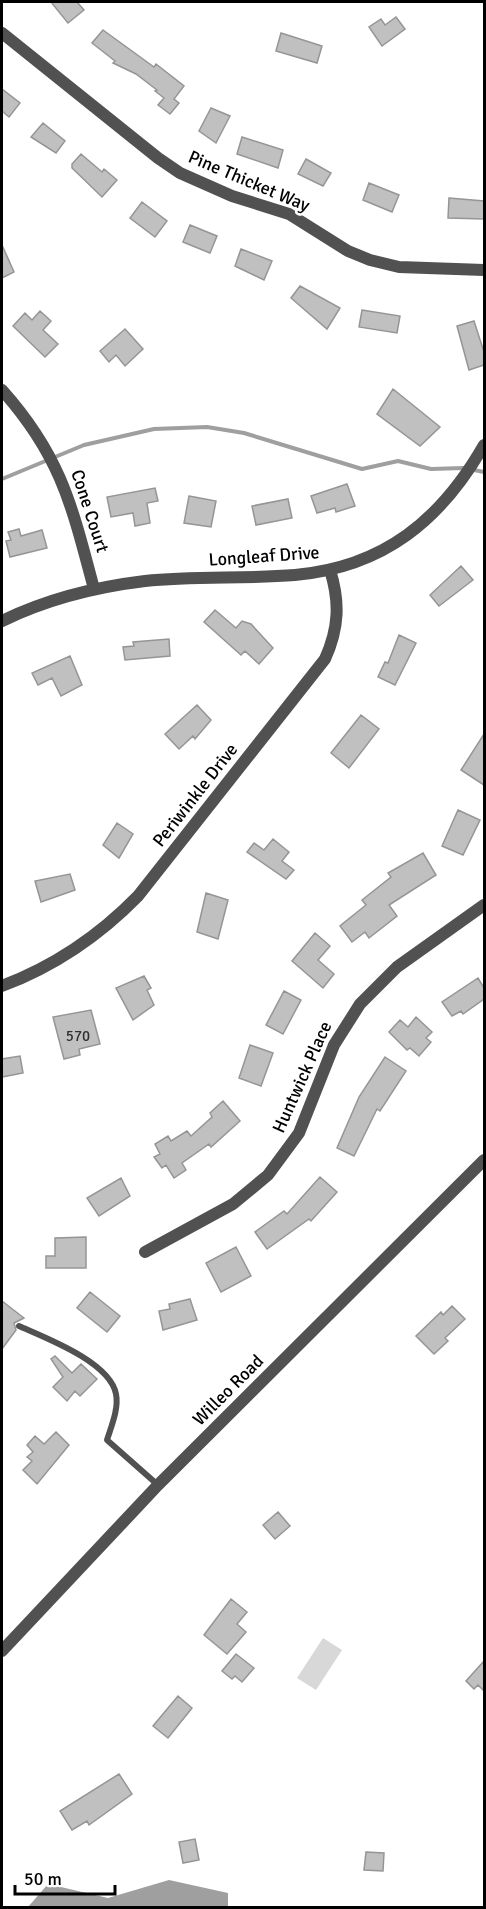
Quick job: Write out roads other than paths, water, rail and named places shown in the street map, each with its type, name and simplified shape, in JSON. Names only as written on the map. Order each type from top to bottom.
[{"type":"street","name":"Pine Thicket Way","points":[[2,33],[158,159],[180,173],[232,196],[289,213],[348,251],[370,260],[399,267],[484,270]]},
{"type":"street","name":"Cone Court","points":[[2,390],[39,436],[55,464],[69,497],[94,589]]},
{"type":"street","name":"Longleaf Drive","points":[[2,621],[59,598],[94,589],[147,581],[295,575],[330,570],[363,560],[393,545],[421,526],[445,503],[484,445]]},
{"type":"street","name":"Periwinkle Drive","points":[[2,986],[58,961],[113,921],[138,896],[325,659],[334,639],[338,615],[336,589],[330,570]]},
{"type":"street","name":"Huntwick Place","points":[[145,1252],[232,1204],[268,1175],[299,1133],[334,1045],[360,1004],[397,967],[484,905]]},
{"type":"street","name":"Willeo Road","points":[[2,1651],[158,1485],[484,1160]]},
{"type":"lane","points":[[19,1326],[50,1340],[105,1374],[117,1396],[107,1440],[158,1485]]},
{"type":"waterway","points":[[2,479],[84,445],[154,429],[207,427],[244,433],[362,469],[398,461],[431,469],[464,468],[484,472]]}]
